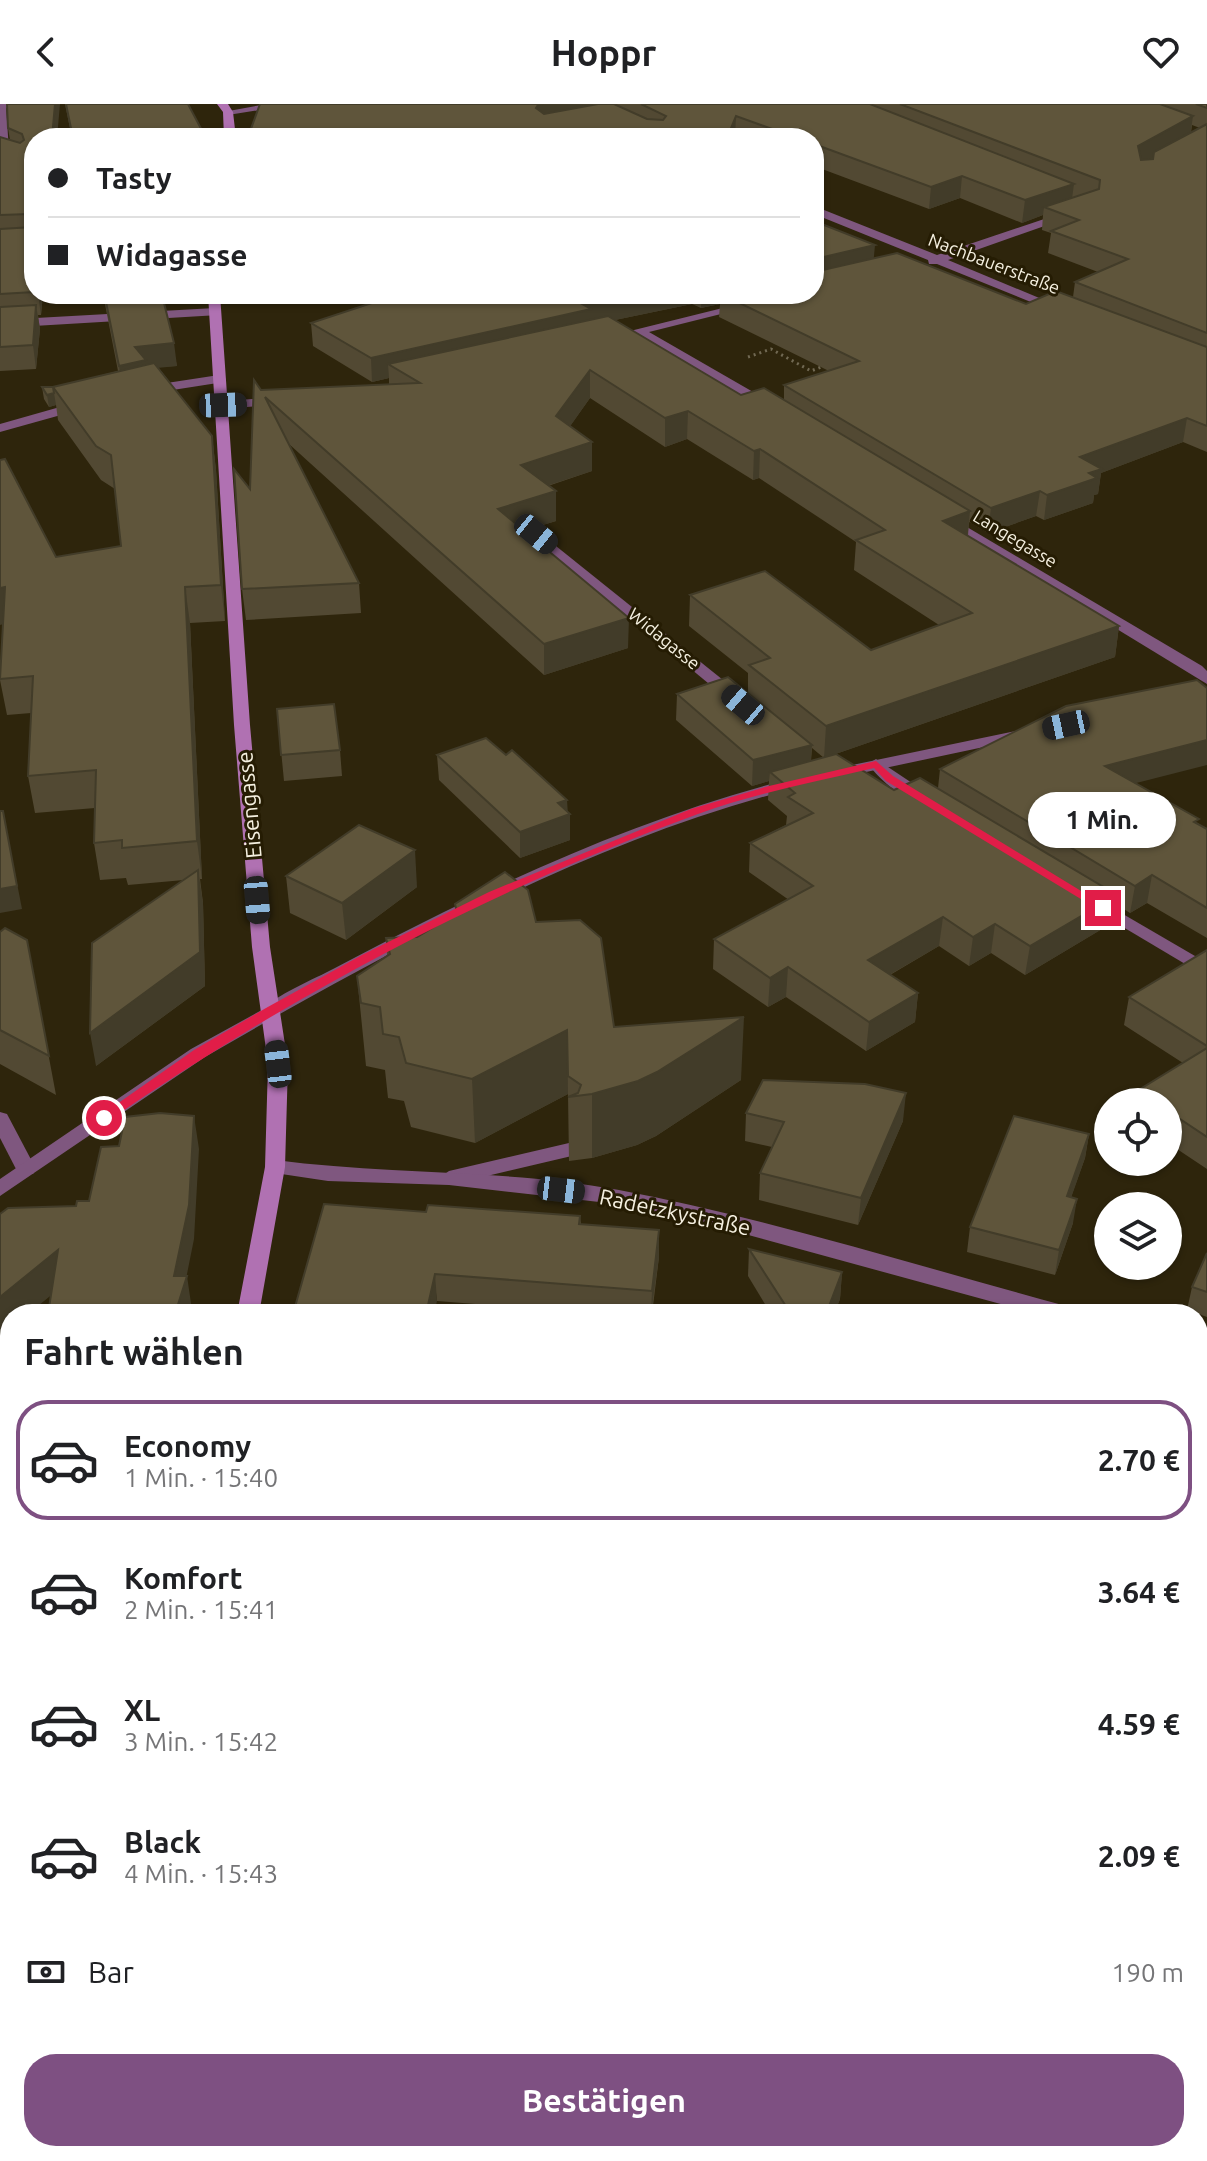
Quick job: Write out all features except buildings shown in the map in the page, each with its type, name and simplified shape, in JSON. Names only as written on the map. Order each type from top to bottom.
[{"type":"main road","points":[[225,108],[228,128]]},
{"type":"main road","name":"Eisengasse","points":[[215,304],[242,725],[261,947],[278,1064],[275,1167],[250,1304]]},
{"type":"street","points":[[20,104],[0,106],[4,153],[20,160]]},
{"type":"street","points":[[225,108],[293,104]]},
{"type":"street","points":[[919,264],[1085,208]]},
{"type":"street","name":"Nachbauerstraße","points":[[824,214],[1078,316]]},
{"type":"street","points":[[612,337],[753,304]]},
{"type":"street","points":[[0,324],[215,312]]},
{"type":"street","points":[[639,331],[786,418]]},
{"type":"street","points":[[137,392],[177,383],[219,379]]},
{"type":"street","points":[[223,405],[299,398]]},
{"type":"street","points":[[0,428],[97,401]]},
{"type":"street","name":"Langegasse","points":[[933,511],[1196,669],[1207,679]]},
{"type":"street","name":"Widagasse","points":[[536,534],[749,710]]},
{"type":"street","points":[[0,1189],[198,1053],[366,958],[493,895],[695,811],[824,771],[876,764],[1038,731]]},
{"type":"street","points":[[876,764],[889,778],[943,811]]},
{"type":"street","points":[[1076,891],[1207,971]]},
{"type":"street","points":[[0,1119],[26,1169]]},
{"type":"street","points":[[449,1178],[569,1150]]},
{"type":"street","name":"Radetzkystraße","points":[[275,1167],[328,1174],[449,1178],[631,1200],[944,1278],[1032,1304]]},
{"type":"path","points":[[708,372],[771,349],[811,371],[835,362]]},
{"type":"route","points":[[104,1118],[198,1053],[271,1011],[366,958],[493,895],[695,811],[773,788],[876,764],[889,778],[1103,908]]}]
